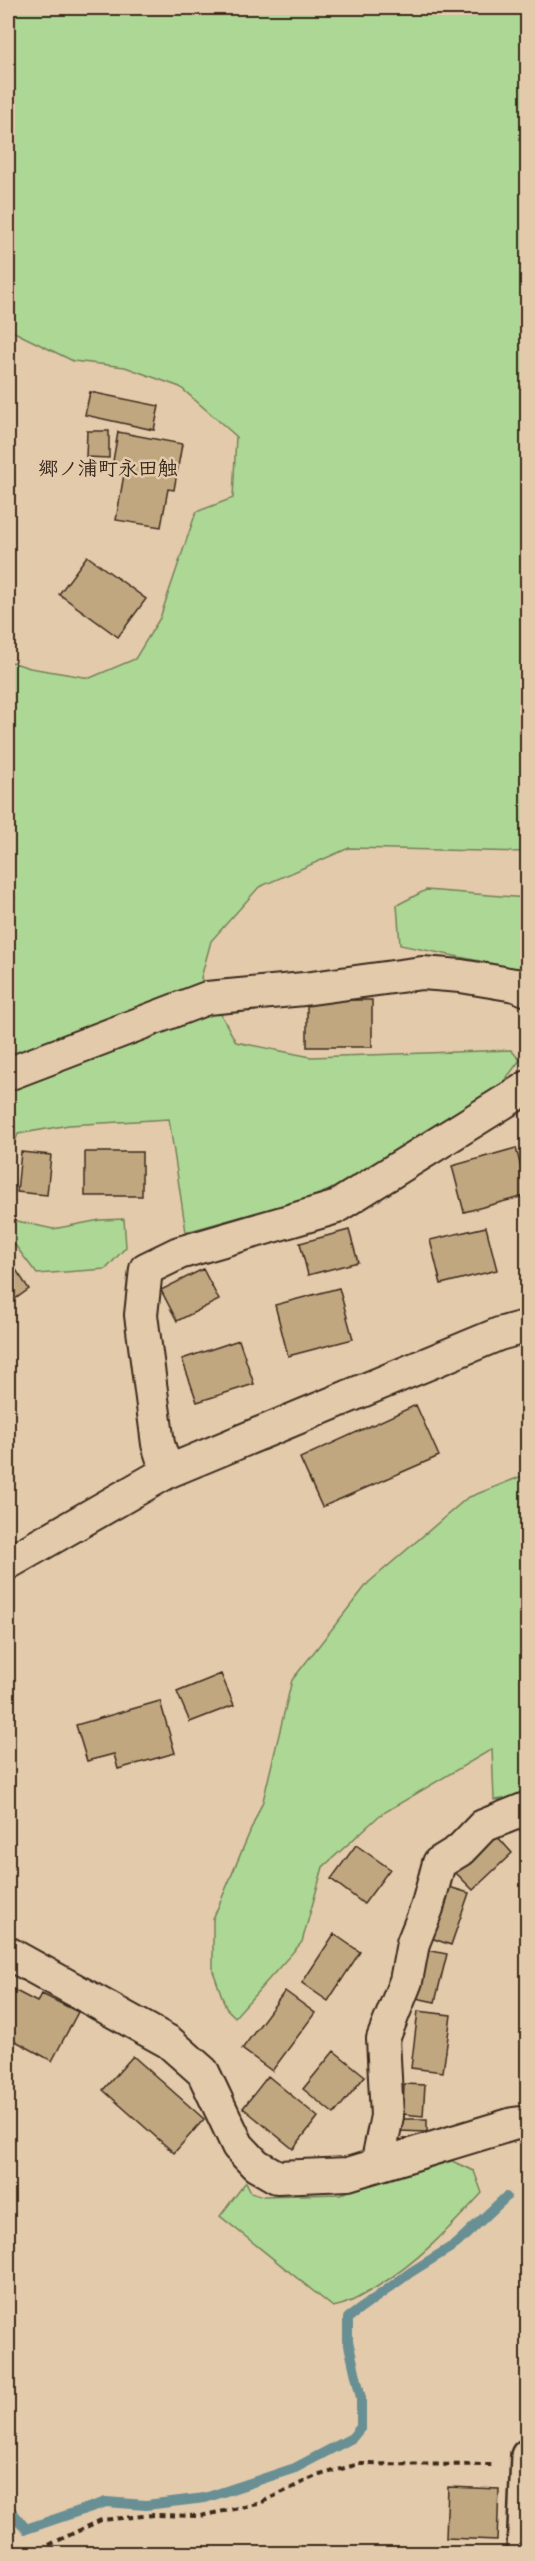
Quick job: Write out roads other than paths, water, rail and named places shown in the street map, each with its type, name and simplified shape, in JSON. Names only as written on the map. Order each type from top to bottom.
[{"type":"street","points":[[8,1074],[207,998],[422,973],[461,976],[515,985],[528,990]]},
{"type":"street","points":[[167,1472],[158,1444],[141,1315],[146,1269],[179,1253],[334,1208],[528,1087]]},
{"type":"street","points":[[8,1563],[167,1472],[499,1334],[528,1326]]},
{"type":"street","points":[[377,2165],[387,2116],[383,2039],[406,1981],[413,1943],[427,1908],[439,1863],[460,1850],[483,1826],[528,1808]]},
{"type":"street","points":[[8,1953],[169,2042],[192,2061],[203,2072],[238,2146],[256,2165],[277,2177],[348,2174],[470,2139],[513,2124],[528,2122]]},
{"type":"street","points":[[525,2553],[528,2456]]},
{"type":"waterway","points":[[8,2507],[26,2529],[106,2502],[146,2505],[205,2498],[295,2468],[352,2438],[361,2427],[361,2398],[348,2341],[348,2318],[411,2272],[456,2244],[506,2197]]},
{"type":"district","name":"郷ノ浦町永田触","points":[[108,467]]}]
